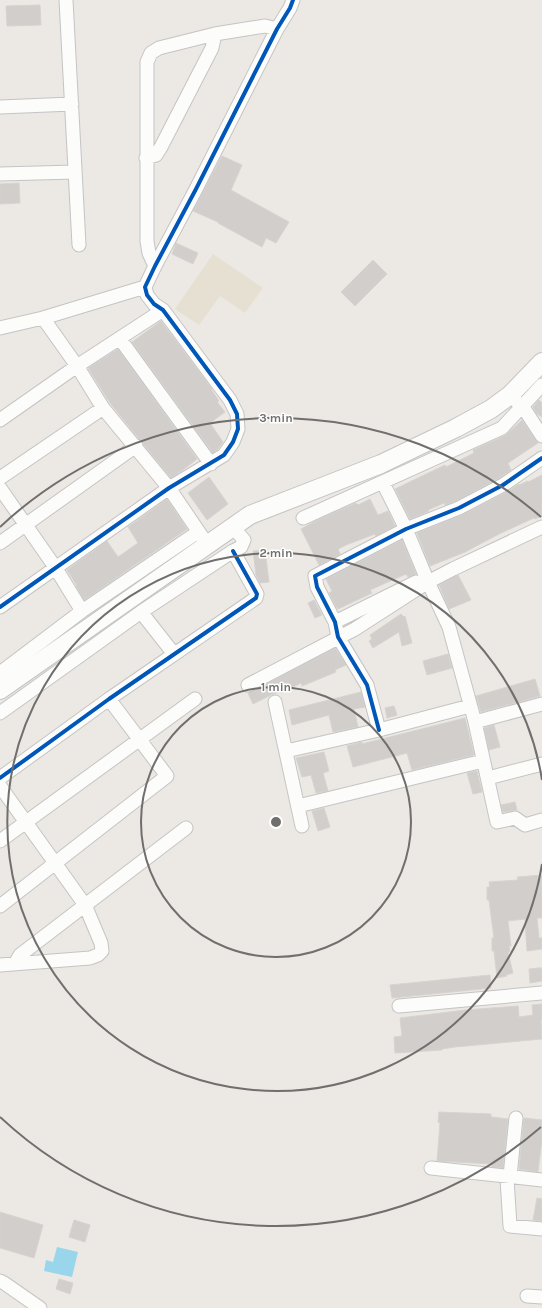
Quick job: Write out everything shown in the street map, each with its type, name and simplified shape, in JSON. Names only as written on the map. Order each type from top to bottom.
[{"type":"street","points":[[66,0],[79,245]]},
{"type":"street","points":[[0,607],[169,488],[224,455],[233,442],[238,429],[237,414],[230,400],[163,310],[154,304],[147,295],[145,287],[293,0]]},
{"type":"street","points":[[155,266],[148,253],[147,242],[147,62],[151,53],[158,48],[215,34],[265,26],[277,30]]},
{"type":"street","points":[[146,158],[156,155],[161,147],[212,48],[215,34]]},
{"type":"street","points":[[0,107],[72,104]]},
{"type":"street","points":[[0,174],[75,172]]},
{"type":"street","points":[[0,328],[44,318],[145,287]]},
{"type":"street","points":[[0,420],[77,366],[163,310]]},
{"type":"street","points":[[44,318],[77,366],[103,408],[136,446],[169,488],[203,538]]},
{"type":"street","points":[[120,339],[211,464]]},
{"type":"street","points":[[303,518],[502,428],[542,362]]},
{"type":"street","points":[[0,673],[82,611],[203,538],[233,527],[250,515],[375,467],[402,455],[491,409],[517,401],[542,385]]},
{"type":"street","points":[[517,401],[542,436]]},
{"type":"street","points":[[0,478],[103,408]]},
{"type":"street","points":[[0,543],[136,446]]},
{"type":"street","points":[[379,730],[367,685],[338,637],[335,622],[317,586],[315,576],[406,529],[459,508],[504,486],[542,458]]},
{"type":"street","points":[[383,483],[406,529],[449,627],[475,722],[497,822],[515,818],[525,825],[542,820]]},
{"type":"street","points":[[0,488],[55,567],[82,611]]},
{"type":"street","points":[[0,713],[141,612],[241,547],[244,540],[233,527]]},
{"type":"street","points":[[335,622],[542,527]]},
{"type":"street","points":[[0,690],[203,538]]},
{"type":"street","points":[[0,778],[109,699],[256,598],[257,594],[234,551]]},
{"type":"street","points":[[248,685],[355,629],[427,579]]},
{"type":"street","points":[[141,612],[174,654]]},
{"type":"street","points":[[0,906],[167,776],[109,699]]},
{"type":"street","points":[[0,841],[195,699]]},
{"type":"street","points":[[275,702],[302,826]]},
{"type":"street","points":[[475,722],[542,704]]},
{"type":"street","points":[[286,751],[379,730],[470,706]]},
{"type":"street","points":[[298,806],[483,761]]},
{"type":"street","points":[[488,778],[542,764]]},
{"type":"street","points":[[0,786],[85,905],[101,943],[102,950],[98,955],[90,958],[0,965]]},
{"type":"street","points":[[17,964],[18,957],[20,955],[186,828]]},
{"type":"street","points":[[399,1006],[542,993]]},
{"type":"street","points":[[516,1118],[510,1176],[507,1179],[510,1226],[542,1229]]},
{"type":"street","points":[[431,1168],[542,1180]]},
{"type":"street","points":[[0,1281],[40,1308]]},
{"type":"street","points":[[527,1296],[542,1297]]},
{"type":"shaded area","points":[[213,254],[263,288],[245,313],[220,296],[199,325],[175,309]]},
{"type":"water","points":[[57,1247],[78,1252],[72,1277],[44,1271],[46,1260],[53,1262]]},
{"type":"building","points":[[40,5],[41,25],[7,26],[6,6]]},
{"type":"building","points":[[222,156],[242,165],[231,190],[289,222],[276,243],[266,238],[262,247],[218,222],[193,211]]},
{"type":"building","points":[[19,183],[20,203],[0,204],[0,184]]},
{"type":"building","points":[[176,243],[198,253],[193,264],[172,254]]},
{"type":"building","points":[[373,260],[387,274],[355,306],[341,292]]},
{"type":"building","points":[[161,321],[212,389],[219,401],[217,402],[225,412],[210,423],[223,442],[213,453],[132,342]]},
{"type":"building","points":[[118,349],[197,459],[171,478],[110,403],[88,368]]},
{"type":"building","points":[[539,400],[542,403],[542,417],[537,414],[533,407]]},
{"type":"building","points":[[522,420],[538,443],[508,463],[511,470],[456,501],[445,505],[444,503],[410,519],[395,489],[474,453],[473,450],[506,435]]},
{"type":"building","points":[[542,475],[542,516],[535,519],[534,518],[499,534],[465,552],[430,566],[417,533],[462,515],[507,492],[519,484],[528,482]]},
{"type":"building","points":[[209,477],[228,504],[207,520],[188,493]]},
{"type":"building","points":[[167,499],[187,529],[84,600],[67,570],[107,541],[118,557],[138,543],[128,527]]},
{"type":"building","points":[[370,499],[378,515],[388,511],[395,526],[376,536],[375,534],[338,549],[340,554],[319,565],[301,529],[319,519],[356,503],[358,505]]},
{"type":"building","points":[[402,540],[416,574],[408,577],[406,574],[370,590],[372,593],[338,609],[329,593],[332,591],[326,579]]},
{"type":"building","points":[[265,550],[269,582],[260,583],[256,575],[253,551]]},
{"type":"building","points":[[458,575],[471,600],[449,609],[439,585]]},
{"type":"building","points":[[314,600],[322,615],[315,618],[308,603]]},
{"type":"building","points":[[401,614],[404,617],[405,616],[412,643],[402,646],[399,632],[373,648],[369,641],[372,639],[370,635]]},
{"type":"building","points":[[335,648],[346,665],[335,670],[336,672],[302,686],[301,683],[253,704],[248,693]]},
{"type":"building","points":[[448,654],[452,668],[427,675],[423,661]]},
{"type":"building","points":[[535,679],[540,696],[481,712],[476,696]]},
{"type":"building","points":[[361,692],[365,707],[354,709],[358,727],[333,732],[329,715],[292,725],[289,710]]},
{"type":"building","points":[[394,706],[397,715],[387,718],[385,708]]},
{"type":"building","points":[[465,718],[474,755],[412,770],[407,753],[353,767],[347,746],[362,742],[362,744]]},
{"type":"building","points":[[494,725],[500,747],[489,750],[484,728]]},
{"type":"building","points":[[324,752],[329,771],[323,773],[328,791],[316,793],[311,775],[302,777],[296,758]]},
{"type":"building","points":[[477,771],[482,792],[473,794],[467,773]]},
{"type":"building","points":[[515,802],[517,810],[503,812],[501,805]]},
{"type":"building","points":[[324,808],[330,827],[318,831],[312,811]]},
{"type":"building","points":[[542,875],[542,918],[537,918],[539,938],[542,938],[542,949],[527,951],[525,919],[508,921],[511,946],[509,946],[510,952],[508,952],[513,973],[497,978],[494,951],[492,951],[492,938],[494,938],[489,900],[487,900],[487,887],[490,887],[489,882],[518,880],[517,877]]},
{"type":"building","points":[[542,968],[542,981],[530,983],[529,969]]},
{"type":"building","points":[[490,975],[491,988],[392,998],[390,985]]},
{"type":"building","points":[[542,1004],[542,1039],[455,1047],[442,1050],[395,1053],[394,1037],[402,1036],[400,1018],[465,1010],[518,1006],[519,1017],[533,1015],[532,1005]]},
{"type":"building","points":[[439,1112],[491,1114],[491,1117],[508,1119],[503,1168],[492,1167],[492,1164],[437,1161],[440,1123],[438,1122]]},
{"type":"building","points":[[524,1118],[542,1120],[542,1140],[538,1172],[519,1169]]},
{"type":"building","points":[[537,1198],[542,1199],[542,1221],[533,1220]]},
{"type":"building","points":[[0,1212],[43,1225],[34,1258],[0,1248]]},
{"type":"building","points":[[74,1220],[90,1225],[85,1242],[69,1237]]},
{"type":"building","points":[[59,1279],[73,1283],[70,1294],[56,1289]]},
{"type":"cycle path","points":[[0,607],[169,488],[224,455],[233,442],[238,429],[237,414],[230,400],[163,310],[154,304],[147,295],[145,287],[293,0]]},
{"type":"cycle path","points":[[379,730],[367,685],[338,637],[335,622],[317,587],[315,576],[406,529],[459,508],[503,485],[542,458]]},
{"type":"cycle path","points":[[0,778],[109,699],[256,598],[257,594],[233,551]]}]
